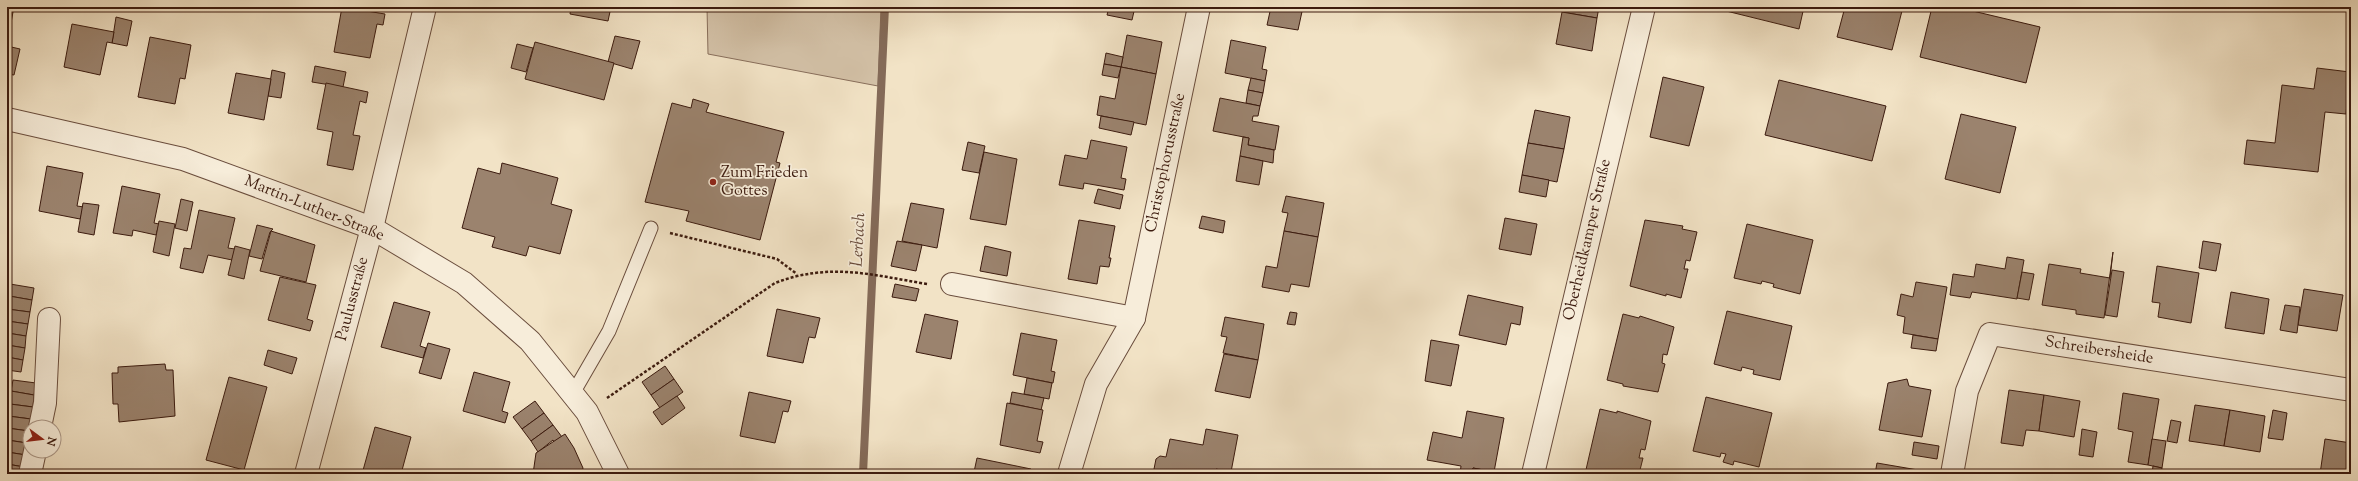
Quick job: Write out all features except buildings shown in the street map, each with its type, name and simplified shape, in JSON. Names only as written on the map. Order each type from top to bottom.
[{"type":"street","name":"Paulusstraße","points":[[306,474],[372,228],[425,7]]},
{"type":"street","name":"Christophorusstraße","points":[[1070,474],[1096,384],[1134,318],[1199,7]]},
{"type":"street","name":"Oberheidkamper Straße","points":[[1533,474],[1644,7]]},
{"type":"street","name":"Martin-Luther-Straße","points":[[7,119],[183,159],[372,228],[464,283],[530,341],[587,412],[618,474]]},
{"type":"street","points":[[952,284],[1134,318]]},
{"type":"street","points":[[42,419],[45,403],[49,319]]},
{"type":"street","name":"Schreibersheide","points":[[1952,474],[1967,391],[1990,334],[2351,390]]},
{"type":"street","points":[[30,474],[33,459]]},
{"type":"lane","points":[[572,395],[609,331],[651,228]]},
{"type":"path","points":[[651,228],[778,259],[798,274]]},
{"type":"path","points":[[587,412],[775,283],[798,274],[822,271],[852,272],[945,287],[952,284]]},
{"type":"shaded area","points":[[707,7],[881,7],[878,86],[708,54]]},
{"type":"waterway","name":"Lerbach","points":[[863,474],[885,7]]},
{"type":"place","name":"Zum Frieden Gottes","points":[[713,182]]}]
